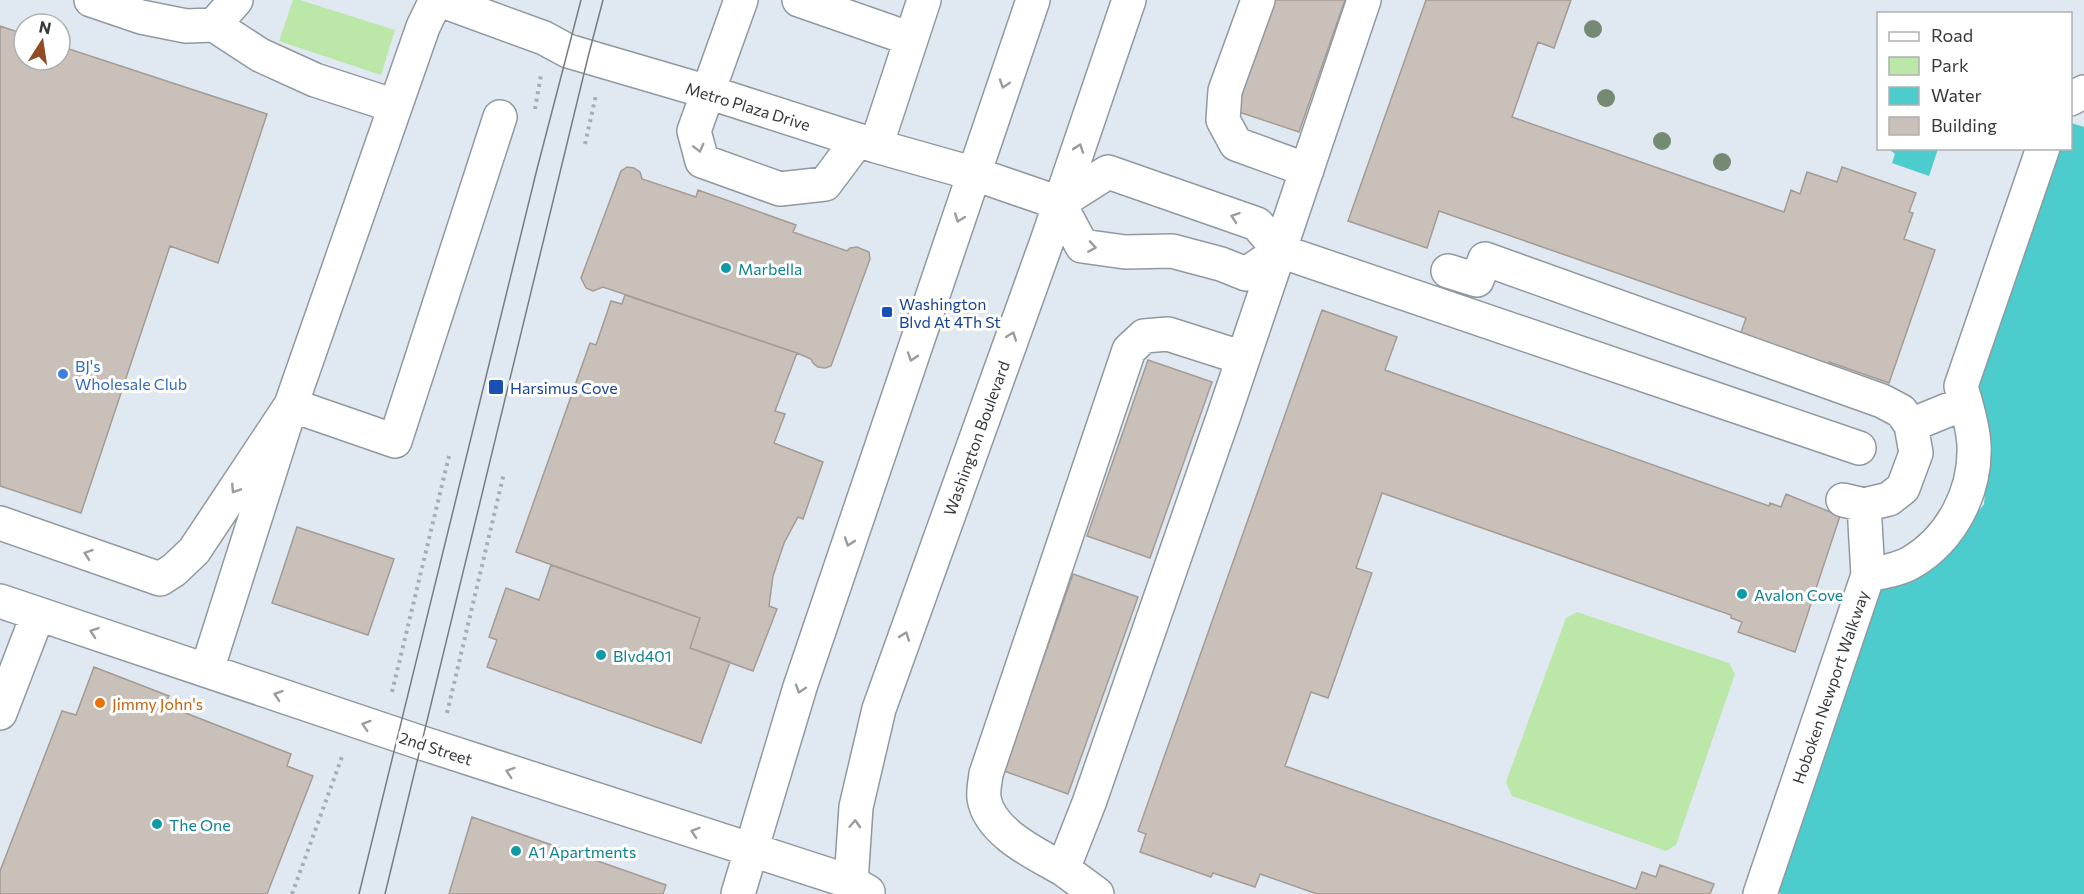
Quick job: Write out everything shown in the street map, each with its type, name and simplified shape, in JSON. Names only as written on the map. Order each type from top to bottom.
[{"type":"street","points":[[214,25],[236,0]]},
{"type":"street","points":[[207,670],[291,405],[423,27],[438,0]]},
{"type":"street","name":"Metro Plaza Drive","points":[[438,0],[503,10],[544,38],[568,51],[975,174],[1059,203]]},
{"type":"street","points":[[741,0],[694,131],[702,161],[780,189],[825,184],[867,143],[911,39],[924,0]]},
{"type":"street","points":[[798,0],[911,39]]},
{"type":"street","points":[[738,894],[800,687],[1033,0]]},
{"type":"street","name":"Washington Boulevard","points":[[859,890],[856,807],[879,709],[1129,0]]},
{"type":"street","points":[[1258,0],[1225,91],[1223,120],[1236,144],[1307,170]]},
{"type":"street","points":[[1063,869],[1089,803],[1280,251],[1364,0]]},
{"type":"street","points":[[107,3],[141,17],[186,26],[214,25],[260,55],[315,80],[395,106]]},
{"type":"street","points":[[291,405],[395,441],[500,117]]},
{"type":"street","name":"Hoboken Newport Walkway","points":[[1760,894],[1868,575],[1910,563],[1928,551],[1945,534],[1958,514],[1966,494],[1973,468],[1974,445],[1972,425],[1961,386],[2042,150]]},
{"type":"street","points":[[1280,251],[1246,274],[1221,264],[1172,251],[1125,252],[1082,246],[1059,203],[1108,172],[1257,224],[1280,251],[1859,448]]},
{"type":"street","points":[[1448,271],[1477,280],[1485,259],[1882,401],[1901,411],[1911,425],[1916,453],[1903,488],[1888,499],[1853,503],[1868,575]]},
{"type":"street","points":[[1097,894],[1063,869],[1018,844],[992,819],[984,798],[986,774],[1129,350],[1144,336],[1168,334],[1243,358]]},
{"type":"street","points":[[1911,425],[1965,403]]},
{"type":"street","points":[[0,523],[160,579],[174,570],[194,551],[291,405]]},
{"type":"street","name":"2nd Street","points":[[0,601],[430,746],[751,850],[859,890]]},
{"type":"street","points":[[0,713],[38,614]]},
{"type":"path","points":[[533,116],[542,72]]},
{"type":"path","points":[[585,144],[597,90]]},
{"type":"path","points":[[392,693],[449,456]]},
{"type":"path","points":[[447,713],[504,473]]},
{"type":"path","points":[[292,894],[345,751]]},
{"type":"green space","points":[[293,0],[300,0],[395,30],[381,75],[279,41]]},
{"type":"green space","points":[[1577,612],[1729,663],[1735,674],[1676,845],[1666,851],[1512,796],[1506,782],[1566,618]]},
{"type":"water","points":[[2072,123],[2084,127],[2084,894],[1782,894],[1776,892],[1879,590],[1944,558],[1984,504],[1989,452],[1977,394],[2057,150],[2072,150]]},
{"type":"water","points":[[1890,150],[1938,150],[1929,176],[1892,163],[1895,154]]},
{"type":"building","points":[[1274,0],[1345,0],[1299,132],[1236,111]]},
{"type":"building","points":[[1426,0],[1571,0],[1554,48],[1538,42],[1512,117],[1784,212],[1791,190],[1800,194],[1807,172],[1837,182],[1842,167],[1916,193],[1909,212],[1913,213],[1904,239],[1935,250],[1889,383],[1829,362],[1827,369],[1739,338],[1746,318],[1439,211],[1427,248],[1348,221]]},
{"type":"building","name":"BJ's Wholesale Club","points":[[0,26],[12,30],[12,72],[72,72],[72,50],[267,114],[218,263],[170,246],[81,513],[0,486]]},
{"type":"building","name":"Marbella","points":[[627,167],[640,172],[642,179],[696,197],[698,190],[796,225],[793,232],[847,251],[857,247],[869,252],[870,259],[831,366],[818,367],[811,359],[797,353],[603,287],[593,291],[586,288],[581,278],[621,171]]},
{"type":"building","points":[[625,295],[797,353],[775,411],[785,414],[774,443],[823,462],[803,519],[798,517],[784,543],[773,576],[769,606],[777,609],[753,671],[690,648],[700,618],[516,552],[590,343],[596,345],[611,301],[622,304]]},
{"type":"building","name":"Avalon Cove","points":[[1322,310],[1397,337],[1385,370],[1769,506],[1770,503],[1781,507],[1786,494],[1840,516],[1795,652],[1738,632],[1742,622],[1731,618],[1731,615],[1382,493],[1356,568],[1372,573],[1328,698],[1311,692],[1285,766],[1636,889],[1642,872],[1656,877],[1660,865],[1714,884],[1710,894],[1317,894],[1260,874],[1255,887],[1213,873],[1211,877],[1140,852],[1146,834],[1138,831]]},
{"type":"building","points":[[1148,360],[1212,382],[1150,558],[1087,536]]},
{"type":"building","points":[[297,527],[394,559],[368,635],[272,603]]},
{"type":"building","name":"Blvd401","points":[[551,565],[700,618],[690,648],[730,662],[701,743],[487,667],[497,640],[489,637],[506,588],[539,600]]},
{"type":"building","points":[[1073,574],[1138,597],[1068,794],[1004,771]]},
{"type":"building","name":"The One","points":[[94,667],[169,696],[165,705],[291,754],[287,766],[313,776],[267,894],[0,894],[0,871],[62,711],[76,715]]},
{"type":"building","name":"A1 Apartments","points":[[472,817],[666,885],[663,894],[449,894]]},
{"type":"tram line","points":[[359,894],[537,169],[581,0]]},
{"type":"tram line","points":[[385,894],[603,0]]},
{"type":"place","name":"Marbella","points":[[726,268]]},
{"type":"place","name":"Washington Blvd At 4Th St","points":[[887,312]]},
{"type":"place","name":"BJ's Wholesale Club","points":[[63,374]]},
{"type":"place","name":"Harsimus Cove","points":[[496,387]]},
{"type":"place","name":"Avalon Cove","points":[[1742,594]]},
{"type":"place","name":"Blvd401","points":[[601,655]]},
{"type":"place","name":"Jimmy John's","points":[[100,703]]},
{"type":"place","name":"The One","points":[[157,824]]},
{"type":"place","name":"A1 Apartments","points":[[516,851]]}]
